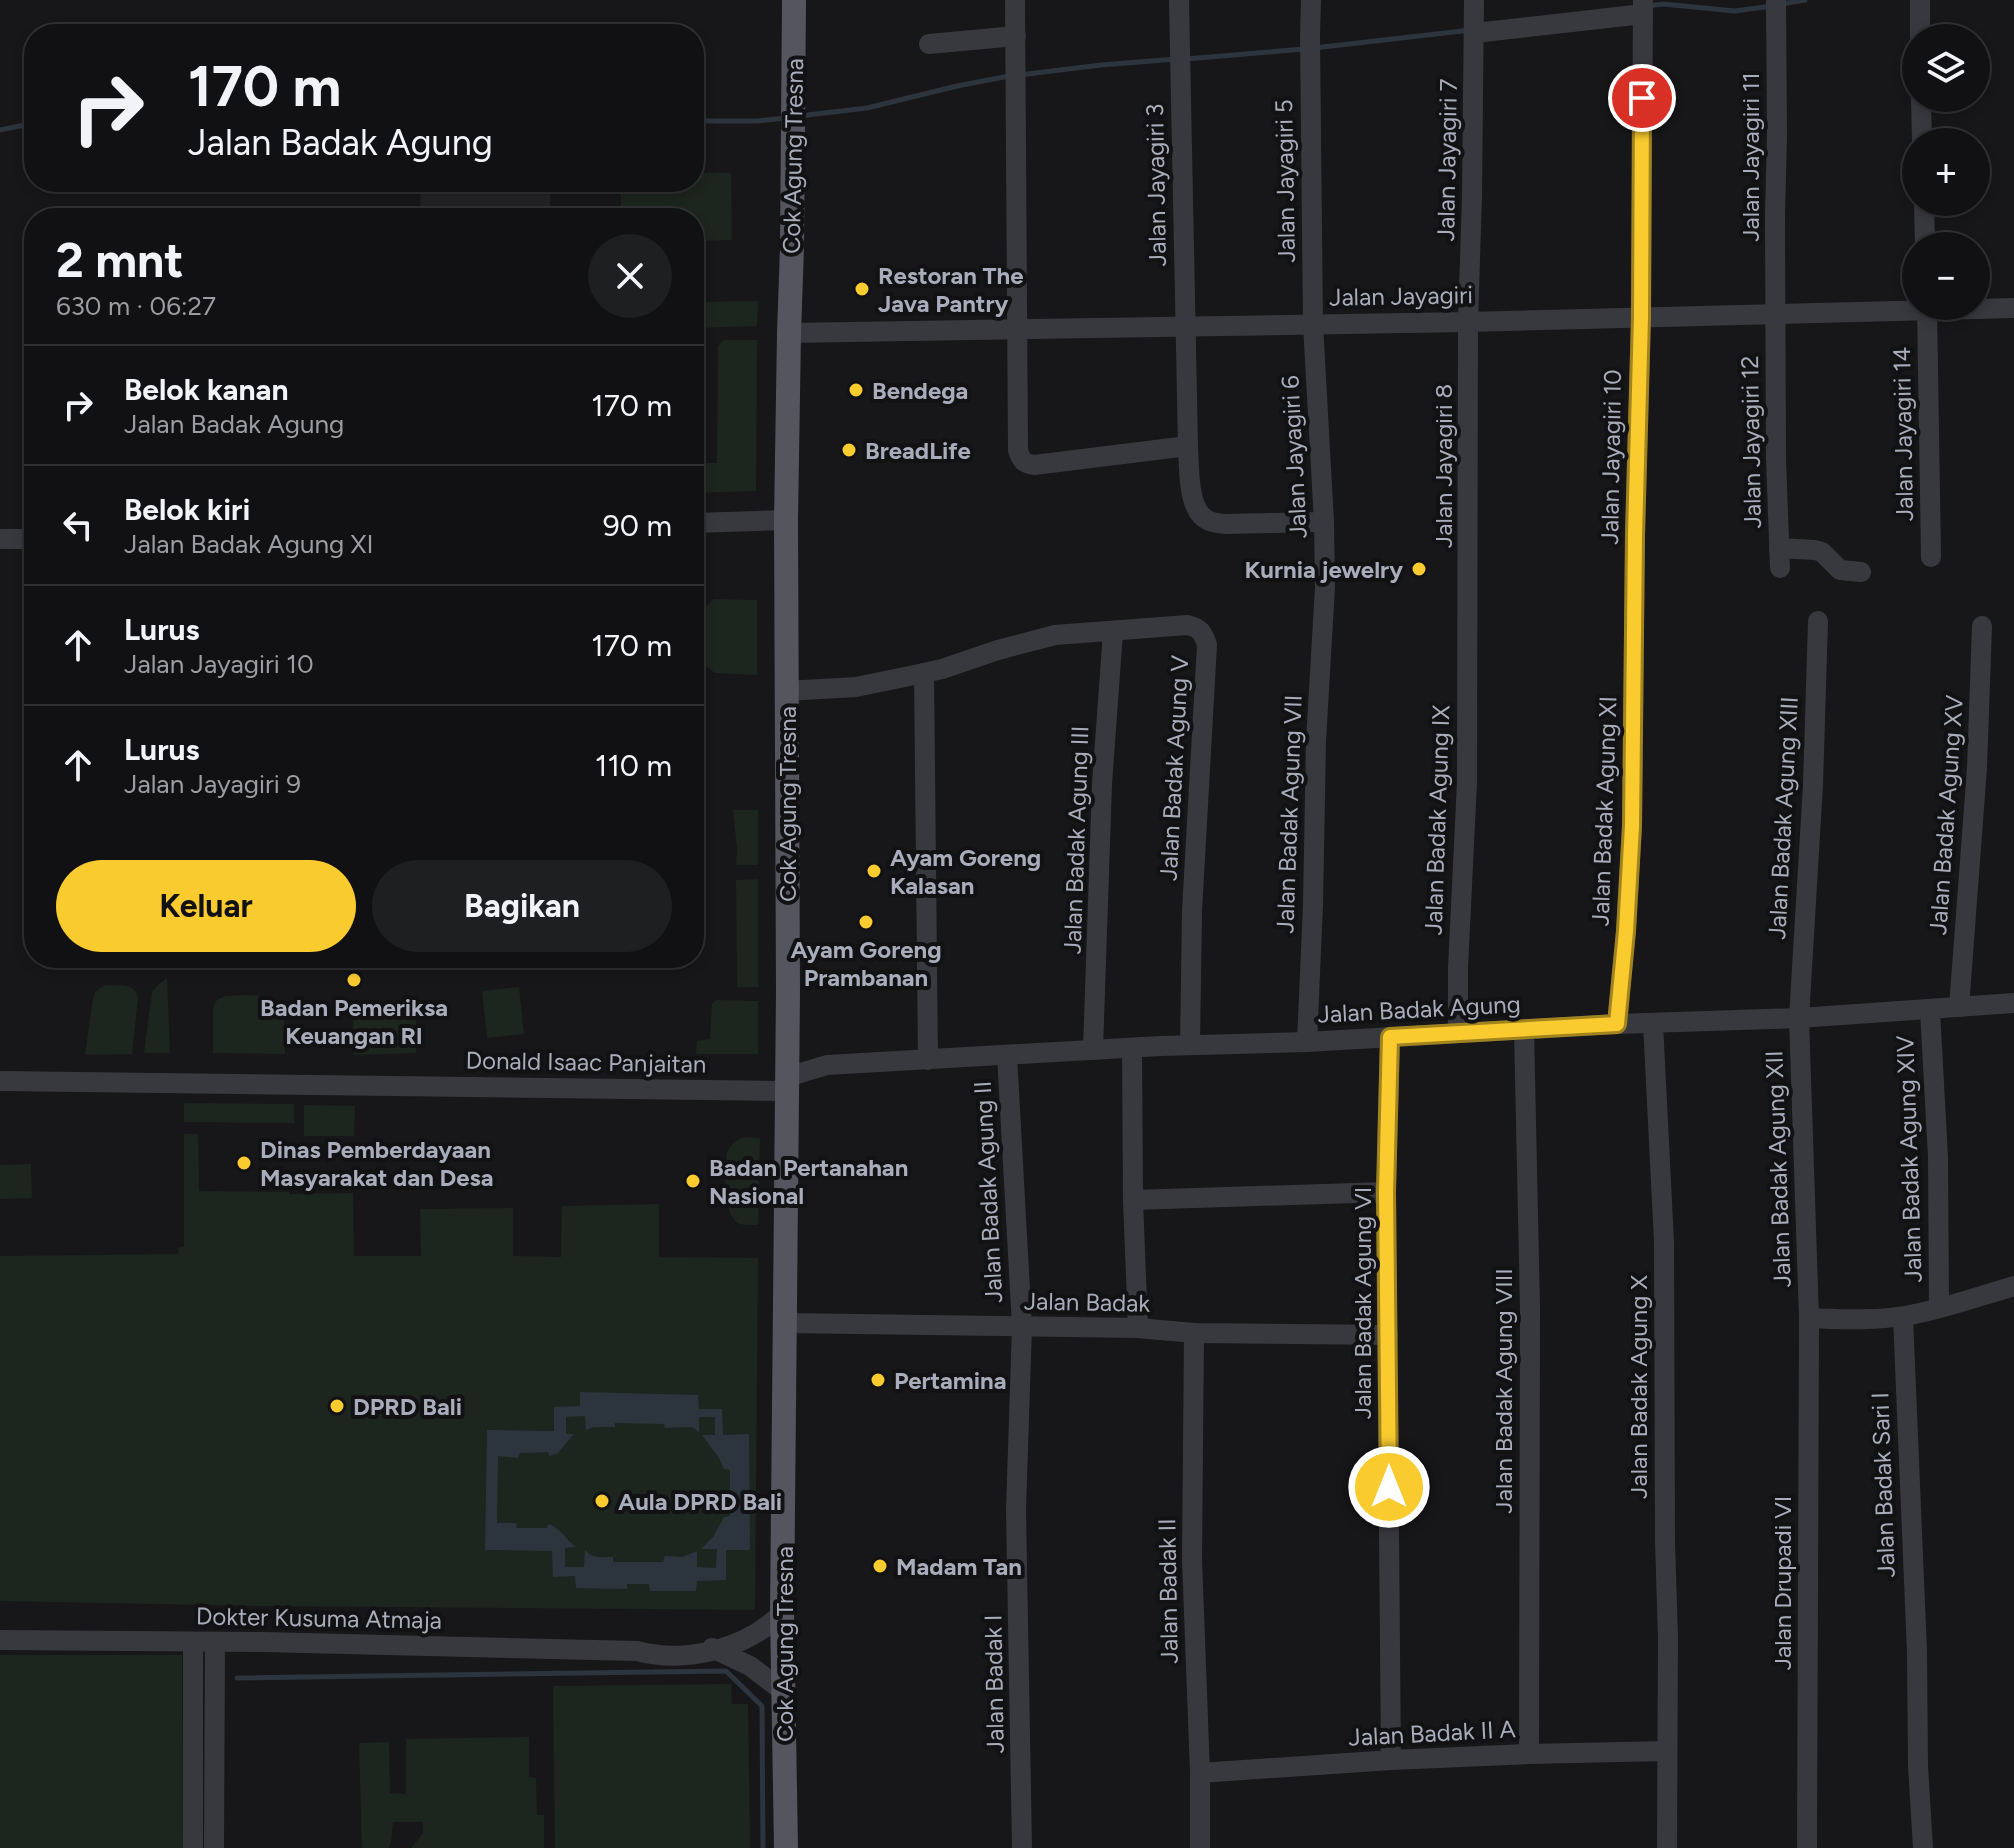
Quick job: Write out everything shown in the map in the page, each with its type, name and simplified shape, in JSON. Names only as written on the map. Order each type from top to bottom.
[{"type":"main road","name":"Cok Agung Tresna","points":[[786,1848],[782,1613],[787,1084],[786,520],[794,0]]},
{"type":"street","points":[[1015,0],[1018,450],[1024,463],[1034,465],[1188,446]]},
{"type":"street","name":"Jalan Jayagiri 3","points":[[1179,0],[1184,327],[1188,446],[1195,504],[1202,516],[1225,524],[1324,522]]},
{"type":"street","name":"Jalan Jayagiri 5","points":[[1311,0],[1313,324]]},
{"type":"street","name":"Jalan Jayagiri 11","points":[[1775,315],[1776,0]]},
{"type":"street","points":[[1475,19],[1643,9]]},
{"type":"street","name":"Jalan Jayagiri 10","points":[[1636,599],[1643,9]]},
{"type":"street","name":"Jalan Jayagiri 7","points":[[1468,322],[1475,19]]},
{"type":"street","points":[[929,44],[1016,36]]},
{"type":"street","name":"Jalan Jayagiri","points":[[1990,308],[2014,308]]},
{"type":"street","name":"Jalan Jayagiri","points":[[789,333],[1468,322],[1902,309]]},
{"type":"street","name":"Jalan Jayagiri 12","points":[[1775,315],[1780,558],[1815,550],[1827,556],[1840,570],[1861,572]]},
{"type":"street","name":"Jalan Jayagiri 14","points":[[1927,320],[1931,557]]},
{"type":"street","name":"Jalan Jayagiri 8","points":[[1468,322],[1469,610]]},
{"type":"street","name":"Jalan Jayagiri 6","points":[[1313,324],[1325,587]]},
{"type":"street","points":[[704,523],[786,520]]},
{"type":"street","points":[[0,539],[24,539]]},
{"type":"street","name":"Jalan Badak Agung VII","points":[[1307,1042],[1316,741],[1325,587]]},
{"type":"street","name":"Jalan Badak Agung XI","points":[[1617,1024],[1632,826],[1636,599]]},
{"type":"street","name":"Jalan Badak Agung IX","points":[[1458,1032],[1467,782],[1469,610]]},
{"type":"street","name":"Jalan Badak Agung XIII","points":[[1799,1018],[1813,785],[1818,621]]},
{"type":"street","name":"Jalan Badak Agung V","points":[[786,691],[856,687],[924,673],[1055,635],[1187,625],[1197,627],[1207,645],[1192,911],[1190,1045]]},
{"type":"street","name":"Jalan Badak Agung XV","points":[[1959,1007],[1977,768],[1982,626]]},
{"type":"street","name":"Jalan Badak Agung III","points":[[1093,1050],[1102,784],[1113,632]]},
{"type":"street","points":[[924,673],[928,1060]]},
{"type":"street","name":"Jalan Badak Agung","points":[[787,1084],[827,1065],[1617,1024],[1799,1018],[2014,1003]]},
{"type":"street","name":"Jalan Badak Agung XIV","points":[[1930,1010],[1938,1157],[1939,1307]]},
{"type":"street","name":"Jalan Badak Agung XII","points":[[1799,1018],[1809,1318]]},
{"type":"street","name":"Jalan Badak Agung X","points":[[1653,1023],[1664,1242],[1667,1848]]},
{"type":"street","name":"Jalan Badak Agung VIII","points":[[1524,1029],[1530,1308],[1529,1754]]},
{"type":"street","name":"Jalan Badak Agung VI","points":[[1390,1037],[1386,1192],[1391,1760]]},
{"type":"street","name":"Jalan Badak Agung","points":[[787,1049],[827,1065]]},
{"type":"street","points":[[1132,1049],[1138,1328]]},
{"type":"street","name":"Jalan Badak Agung II","points":[[1007,1055],[1022,1326]]},
{"type":"street","name":"Donald Isaac Panjaitan","points":[[0,1081],[787,1084]]},
{"type":"street","points":[[1133,1200],[1386,1192]]},
{"type":"street","points":[[1809,1318],[1903,1317],[2014,1286]]},
{"type":"street","name":"Jalan Badak Sari I","points":[[1903,1317],[1923,1848]]},
{"type":"street","name":"Jalan Drupadi VI","points":[[1807,1848],[1809,1318]]},
{"type":"street","name":"Jalan Badak","points":[[784,1323],[1388,1335]]},
{"type":"street","name":"Jalan Badak I","points":[[1022,1326],[1016,1510],[1022,1848]]},
{"type":"street","name":"Jalan Badak II","points":[[1194,1333],[1192,1559],[1200,1848]]},
{"type":"street","name":"Dokter Kusuma Atmaja","points":[[717,1649],[756,1633],[782,1613]]},
{"type":"street","name":"Dokter Kusuma Atmaja","points":[[0,1640],[637,1651],[649,1647],[701,1645],[717,1649],[750,1666],[783,1691]]},
{"type":"street","points":[[193,1642],[193,1848]]},
{"type":"street","points":[[214,1848],[215,1642]]},
{"type":"street","name":"Jalan Badak II A","points":[[1200,1773],[1391,1760],[1666,1751]]},
{"type":"shaded area","points":[[704,173],[731,173],[732,240],[704,241],[704,208],[621,208],[621,192],[704,192]]},
{"type":"shaded area","points":[[421,192],[550,192],[550,208],[420,208]]},
{"type":"shaded area","points":[[758,301],[757,326],[704,328],[704,302]]},
{"type":"shaded area","points":[[724,340],[757,340],[756,491],[704,493],[704,463],[717,463],[718,346]]},
{"type":"shaded area","points":[[713,599],[757,600],[757,675],[715,673],[704,665],[704,610]]},
{"type":"shaded area","points":[[733,810],[758,810],[758,865],[736,865]]},
{"type":"shaded area","points":[[758,879],[758,987],[737,987],[736,880]]},
{"type":"shaded area","points":[[167,978],[170,1053],[144,1053],[152,992]]},
{"type":"shaded area","points":[[105,985],[134,989],[138,998],[132,1054],[85,1055],[93,998],[96,991]]},
{"type":"shaded area","points":[[519,987],[524,1034],[487,1038],[482,991]]},
{"type":"shaded area","points":[[225,996],[264,997],[284,1008],[285,1054],[213,1053],[213,1008],[217,1000]]},
{"type":"shaded area","points":[[717,1000],[758,1001],[758,1054],[696,1054],[697,1041],[710,1039],[712,1004]]},
{"type":"shaded area","points":[[416,1004],[416,1053],[354,1055],[353,1007]]},
{"type":"shaded area","points":[[184,1103],[294,1104],[294,1123],[184,1122]]},
{"type":"shaded area","points":[[304,1105],[355,1106],[354,1136],[304,1136]]},
{"type":"shaded area","points":[[184,1134],[198,1134],[199,1191],[353,1193],[354,1256],[421,1256],[420,1209],[513,1208],[513,1256],[561,1257],[562,1206],[659,1204],[659,1257],[758,1258],[755,1610],[0,1601],[0,1256],[178,1254],[179,1247],[184,1247]]},
{"type":"shaded area","points":[[745,1137],[760,1138],[758,1225],[738,1223],[727,1201],[727,1153],[734,1142]]},
{"type":"shaded area","points":[[31,1164],[32,1198],[0,1199],[0,1165]]},
{"type":"shaded area","points":[[580,1392],[698,1395],[699,1409],[722,1409],[723,1435],[749,1434],[750,1550],[726,1550],[726,1580],[697,1581],[696,1591],[650,1591],[649,1584],[627,1584],[627,1589],[576,1588],[575,1576],[553,1577],[552,1551],[485,1550],[487,1430],[554,1431],[554,1407],[580,1406]],"holes":[[[585,1416],[586,1430],[615,1427],[615,1423],[664,1424],[665,1428],[692,1427],[699,1432],[699,1417],[715,1417],[715,1435],[702,1435],[724,1469],[730,1470],[730,1516],[724,1517],[713,1537],[701,1549],[717,1549],[716,1568],[697,1567],[697,1551],[682,1557],[665,1556],[663,1562],[613,1562],[613,1557],[594,1556],[585,1550],[584,1567],[565,1567],[565,1548],[576,1547],[556,1528],[548,1524],[547,1528],[517,1528],[516,1523],[497,1523],[498,1456],[518,1458],[520,1453],[548,1452],[549,1456],[558,1453],[574,1434],[566,1434],[566,1417]]]},
{"type":"shaded area","points":[[0,1655],[182,1655],[183,1848],[0,1848]]},
{"type":"shaded area","points":[[731,1684],[732,1704],[748,1704],[750,1848],[555,1848],[553,1686]]},
{"type":"shaded area","points":[[529,1737],[529,1777],[536,1778],[537,1815],[544,1815],[544,1848],[411,1848],[423,1833],[423,1822],[393,1822],[388,1848],[362,1848],[359,1743],[389,1742],[390,1793],[406,1794],[406,1739]]},
{"type":"waterway","points":[[1782,4],[1805,0]]},
{"type":"waterway","points":[[1647,6],[1663,4],[1735,11],[1772,6]]},
{"type":"waterway","points":[[1314,48],[1471,30]]},
{"type":"waterway","points":[[1186,59],[1304,49]]},
{"type":"waterway","points":[[1019,75],[1176,59]]},
{"type":"waterway","points":[[799,116],[867,108],[1009,76]]},
{"type":"waterway","points":[[704,121],[785,118]]},
{"type":"waterway","points":[[0,130],[24,125]]},
{"type":"waterway","points":[[237,1678],[726,1671],[762,1706],[763,1848]]},
{"type":"place","name":"Restoran The Java Pantry","points":[[862,289]]},
{"type":"place","name":"Bendega","points":[[856,390]]},
{"type":"place","name":"BreadLife","points":[[849,450]]},
{"type":"place","name":"Kurnia jewelry","points":[[1419,569]]},
{"type":"place","name":"Ayam Goreng Kalasan","points":[[874,871]]},
{"type":"place","name":"Ayam Goreng Prambanan","points":[[866,922]]},
{"type":"place","name":"Badan Pemeriksa Keuangan RI","points":[[354,980]]},
{"type":"place","name":"Dinas Pemberdayaan Masyarakat dan Desa","points":[[244,1163]]},
{"type":"place","name":"Badan Pertanahan Nasional","points":[[693,1181]]},
{"type":"place","name":"Pertamina","points":[[878,1380]]},
{"type":"place","name":"DPRD Bali","points":[[337,1406]]},
{"type":"place","name":"Aula DPRD Bali","points":[[602,1501]]},
{"type":"place","name":"Madam Tan","points":[[880,1566]]},
{"type":"route","points":[[1389,1487],[1386,1192],[1390,1037],[1617,1024],[1632,826],[1642,98]]}]
